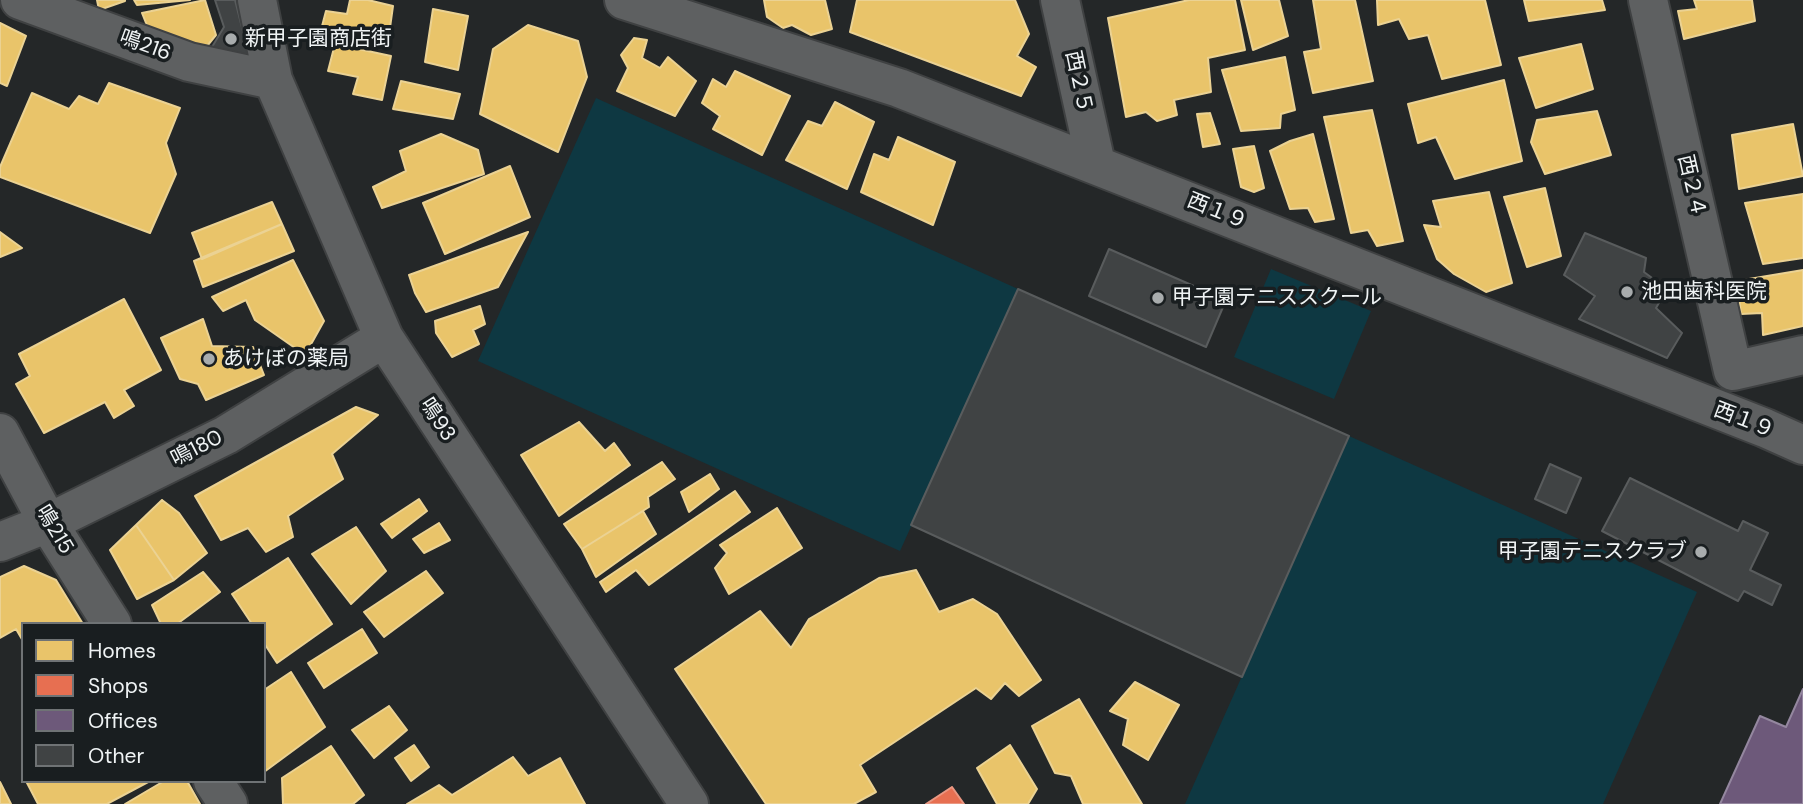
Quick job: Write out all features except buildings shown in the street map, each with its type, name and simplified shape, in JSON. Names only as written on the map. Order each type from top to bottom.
[{"type":"street","name":"鳴216","points":[[20,0],[189,62],[273,80]]},
{"type":"street","name":"鳴93","points":[[257,0],[273,80],[384,338],[689,804]]},
{"type":"street","name":"西１９","points":[[624,0],[899,88],[1803,445]]},
{"type":"street","name":"西２５","points":[[1060,0],[1096,164]]},
{"type":"street","name":"西２４","points":[[1648,0],[1733,372]]},
{"type":"street","name":"鳴180","points":[[0,542],[48,523],[226,435],[384,338]]},
{"type":"street","points":[[1703,405],[1733,372],[1803,355]]},
{"type":"street","name":"鳴215","points":[[0,433],[48,523],[111,622]]},
{"type":"street","points":[[214,783],[228,804]]},
{"type":"shaded area","points":[[596,98],[1018,289],[900,551],[478,361]]},
{"type":"shaded area","points":[[1271,269],[1371,311],[1334,399],[1234,357]]},
{"type":"shaded area","points":[[1349,436],[1697,592],[1603,804],[1185,804]]},
{"type":"place","name":"新甲子園商店街","points":[[231,39]]},
{"type":"place","name":"池田歯科医院","points":[[1627,292]]},
{"type":"place","name":"甲子園テニススクール","points":[[1158,298]]},
{"type":"place","name":"あけぼの薬局","points":[[209,359]]},
{"type":"place","name":"甲子園テニスクラブ","points":[[1701,552]]}]
